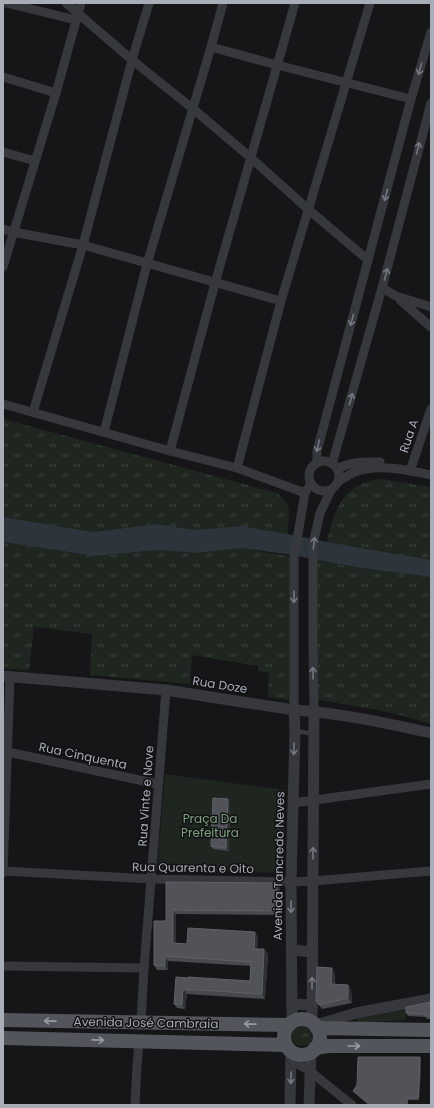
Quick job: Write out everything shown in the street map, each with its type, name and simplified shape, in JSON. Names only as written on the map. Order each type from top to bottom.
[{"type":"main road","points":[[313,1050],[318,1044],[320,1037],[319,1031],[315,1025],[302,1019],[290,1023],[285,1030],[285,1043],[290,1052],[301,1055],[328,1046],[431,1046]]},
{"type":"main road","name":"Avenida José Cambraia","points":[[3,1020],[141,1023],[290,1023]]},
{"type":"main road","points":[[315,1025],[431,1030]]},
{"type":"main road","name":"Avenida José Cambraia","points":[[3,1038],[139,1041],[290,1052]]},
{"type":"street","points":[[6,3],[77,17]]},
{"type":"street","points":[[66,3],[77,17],[192,108],[368,260]]},
{"type":"street","points":[[3,267],[56,93],[81,3]]},
{"type":"street","points":[[33,412],[83,245],[132,60],[149,3]]},
{"type":"street","points":[[104,432],[147,264],[223,3]]},
{"type":"street","points":[[170,451],[250,157],[295,3]]},
{"type":"street","points":[[237,468],[282,302],[370,3]]},
{"type":"street","points":[[317,463],[317,451],[411,99],[431,32]]},
{"type":"street","points":[[211,46],[277,65],[411,99]]},
{"type":"street","points":[[3,77],[56,93]]},
{"type":"street","points":[[339,481],[335,466],[431,103]]},
{"type":"street","points":[[3,152],[35,161]]},
{"type":"street","points":[[3,229],[83,245],[282,302]]},
{"type":"street","points":[[382,288],[396,296],[416,312],[431,327]]},
{"type":"street","points":[[396,296],[431,307]]},
{"type":"street","points":[[3,404],[170,451],[237,468],[305,493]]},
{"type":"street","name":"Rua A","points":[[410,469],[431,408]]},
{"type":"street","points":[[294,710],[294,557],[305,493],[311,483],[311,469],[317,463],[324,461],[335,466],[351,463],[385,462],[427,474]]},
{"type":"street","points":[[410,469],[373,467],[356,471],[339,481],[331,490],[320,513],[313,544],[314,734],[312,1005],[315,1025],[356,1013],[431,999]]},
{"type":"street","points":[[311,483],[317,489],[326,491],[331,490]]},
{"type":"street","points":[[3,872],[6,676]]},
{"type":"street","name":"Rua Doze","points":[[6,676],[166,690],[382,722],[431,733]]},
{"type":"street","name":"Rua Vinte e Nove","points":[[141,1023],[166,690]]},
{"type":"street","name":"Avenida Tancredo Neves","points":[[290,1023],[292,1004],[291,882],[295,731],[294,710]]},
{"type":"street","name":"Rua Cinquenta","points":[[5,751],[158,784]]},
{"type":"street","points":[[292,803],[431,784]]},
{"type":"street","name":"Rua Quarenta e Oito","points":[[3,872],[152,879],[313,882],[431,871]]},
{"type":"street","points":[[291,950],[313,952]]},
{"type":"street","points":[[3,966],[144,968]]},
{"type":"street","points":[[292,1004],[312,1005]]},
{"type":"street","points":[[356,1013],[354,1020],[357,1028]]},
{"type":"street","points":[[135,1105],[139,1041]]},
{"type":"street","points":[[309,1105],[310,1072],[313,1050]]},
{"type":"street","points":[[290,1052],[310,1072],[352,1105]]},
{"type":"street","points":[[290,1052],[290,1105]]},
{"type":"lane","points":[[295,731],[314,734]]},
{"type":"green space","points":[[3,419],[277,493],[287,503],[289,510],[288,534],[241,526],[194,530],[157,524],[93,532],[3,517]]},
{"type":"green space","points":[[383,479],[431,487],[431,560],[327,542],[333,518],[343,498],[359,485],[370,481]]},
{"type":"green space","points":[[3,542],[95,556],[158,550],[197,553],[241,548],[294,557],[294,701],[268,697],[269,673],[258,671],[258,666],[192,655],[190,684],[90,675],[92,634],[34,627],[29,670],[3,669]]},
{"type":"green space","points":[[317,560],[361,568],[431,577],[431,724],[388,712],[314,699]]},
{"type":"green space","name":"Praça Da Prefeitura","points":[[165,774],[285,790],[284,873],[157,870]]},
{"type":"green space","points":[[405,1010],[406,1020],[360,1023],[356,1020],[358,1018]]},
{"type":"green space","points":[[302,1022],[307,1023],[313,1029],[313,1039],[307,1045],[302,1046],[297,1045],[291,1039],[290,1034],[291,1029],[297,1023]]},
{"type":"shaded area","points":[[3,517],[93,532],[157,524],[194,530],[241,526],[431,560],[431,577],[361,568],[286,554],[241,548],[197,553],[158,550],[95,556],[3,542]]},
{"type":"building","points":[[213,798],[228,799],[226,848],[211,846]]},
{"type":"building","points":[[166,882],[277,883],[277,911],[173,910],[173,943],[187,944],[188,928],[255,932],[254,949],[264,949],[262,994],[183,989],[182,1005],[174,1004],[176,977],[250,981],[251,962],[165,956],[165,966],[154,965],[154,921],[166,921]]},
{"type":"building","points":[[317,967],[332,968],[331,984],[348,985],[348,998],[319,1005],[316,1001]]},
{"type":"building","points":[[431,1002],[431,1016],[425,1016],[425,1014],[406,1013],[406,1007]]},
{"type":"building","points":[[358,1057],[420,1057],[418,1098],[407,1098],[407,1105],[370,1105],[353,1091],[357,1085]]}]
